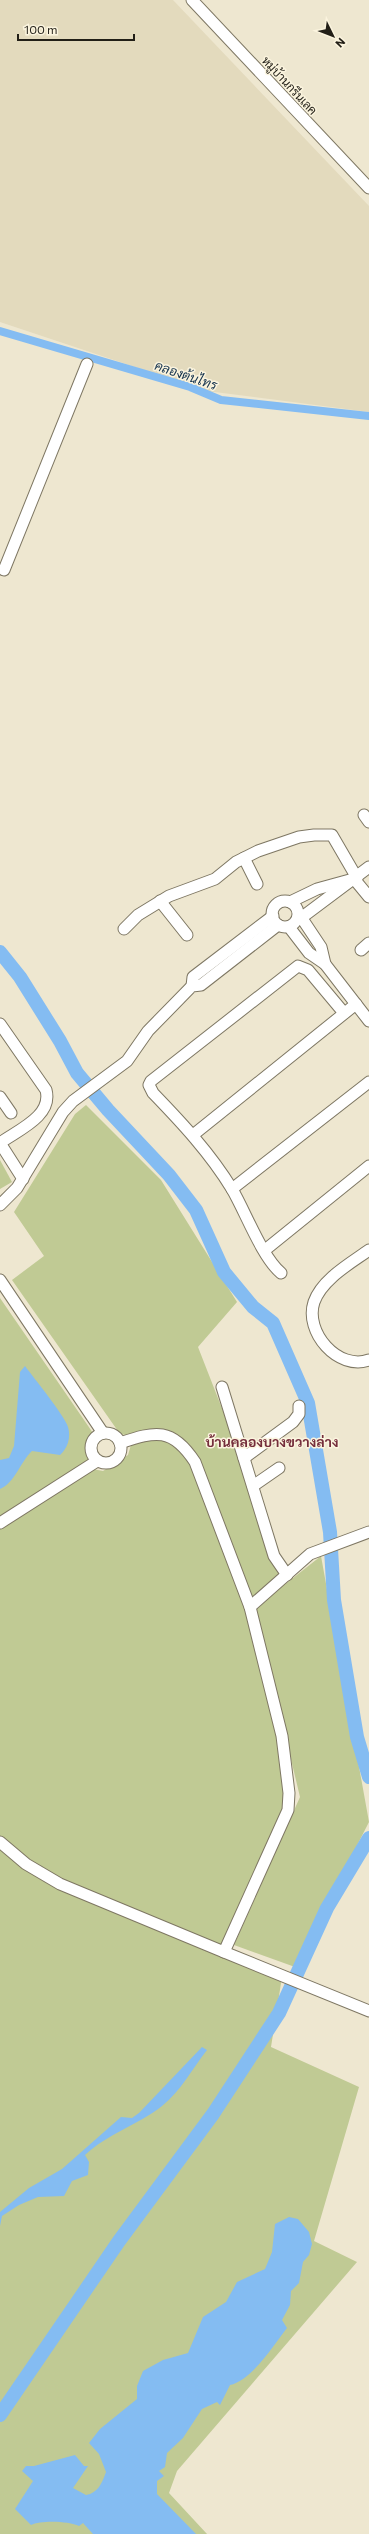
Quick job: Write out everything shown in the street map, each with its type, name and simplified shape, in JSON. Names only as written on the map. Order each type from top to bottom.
[{"type":"street","name":"หมู่บ้านกรีนเลค","points":[[192,0],[369,188]]},
{"type":"street","points":[[4,570],[86,364]]},
{"type":"street","points":[[124,929],[138,915],[160,901],[169,896],[214,879],[244,858],[258,851],[299,837],[314,835],[332,835],[356,879],[369,897]]},
{"type":"street","points":[[244,858],[257,884]]},
{"type":"street","points":[[0,1205],[23,1179],[53,1125],[73,1101],[128,1061],[148,1031],[192,986],[193,977],[280,923],[294,924],[300,916],[356,879],[369,867]]},
{"type":"street","points":[[356,879],[317,889],[290,902],[279,903],[275,906],[280,923],[309,953],[325,964],[369,1021]]},
{"type":"street","points":[[160,901],[187,935]]},
{"type":"street","points":[[290,902],[298,909],[300,916],[321,947],[325,964]]},
{"type":"street","points":[[282,1272],[269,1261],[265,1250],[232,1189],[193,1135],[153,1093],[150,1088],[151,1081],[298,966],[308,970],[344,1013]]},
{"type":"street","points":[[193,1135],[356,1004]]},
{"type":"street","points":[[0,1024],[46,1090],[48,1103],[42,1113],[0,1143],[23,1179]]},
{"type":"street","points":[[232,1189],[369,1082]]},
{"type":"street","points":[[0,1097],[11,1113]]},
{"type":"street","points":[[265,1250],[369,1166]]},
{"type":"street","points":[[369,1250],[323,1287],[314,1303],[314,1324],[320,1340],[332,1353],[349,1360],[369,1360]]},
{"type":"street","points":[[0,1280],[103,1433],[115,1436],[120,1443],[120,1452],[115,1460],[106,1463],[97,1461],[91,1453],[92,1442],[103,1433]]},
{"type":"street","points":[[222,1387],[274,1556],[285,1572]]},
{"type":"street","points":[[244,1458],[294,1422],[299,1414],[299,1406]]},
{"type":"street","points":[[120,1443],[153,1433],[169,1435],[184,1445],[194,1462],[250,1607],[282,1736],[289,1793],[288,1810],[224,1952]]},
{"type":"street","points":[[0,1523],[97,1461]]},
{"type":"street","points":[[253,1486],[279,1468]]},
{"type":"street","points":[[250,1607],[285,1572],[323,1544],[340,1542],[369,1532]]},
{"type":"street","points":[[0,1842],[26,1864],[60,1884],[282,1977],[369,2011]]},
{"type":"shaded area","points":[[0,0],[173,0],[369,206],[369,412],[207,391],[0,322]]},
{"type":"green space","points":[[86,1105],[161,1180],[237,1302],[198,1347],[287,1575],[250,1607],[282,1736],[288,1804],[225,1952],[282,1977],[271,2047],[359,2087],[314,2241],[357,2262],[177,2471],[169,2493],[207,2534],[0,2534],[0,1298],[93,1433],[85,1446],[89,1457],[87,1468],[103,1471],[128,1455],[133,1438],[137,1437],[120,1434],[12,1280],[44,1256],[14,1212],[75,1114]]},
{"type":"green space","points":[[0,1160],[12,1182],[0,1189]]},
{"type":"green space","points":[[321,1556],[369,1822],[295,1967],[234,1945],[300,1797],[255,1608]]},
{"type":"water","points":[[25,1366],[66,1422],[69,1431],[69,1438],[67,1446],[60,1455],[32,1451],[9,1482],[0,1489],[0,1460],[9,1458],[14,1446],[20,1372]]},
{"type":"water","points":[[202,2047],[207,2050],[181,2087],[169,2100],[153,2113],[103,2141],[85,2155],[89,2162],[88,2175],[72,2181],[64,2196],[38,2197],[19,2205],[2,2216],[0,2226],[0,2212],[29,2188],[62,2169],[121,2117],[132,2118],[139,2113]]},
{"type":"water","points":[[289,2217],[298,2219],[309,2232],[312,2244],[309,2255],[303,2262],[299,2283],[291,2291],[290,2305],[282,2320],[287,2328],[254,2370],[238,2382],[230,2385],[220,2405],[217,2402],[202,2409],[183,2438],[167,2453],[165,2467],[159,2471],[164,2476],[157,2481],[157,2494],[196,2534],[93,2534],[83,2523],[79,2526],[69,2523],[55,2522],[41,2522],[31,2525],[15,2509],[33,2481],[22,2471],[26,2466],[34,2466],[75,2455],[84,2466],[88,2466],[73,2488],[86,2495],[97,2490],[106,2472],[99,2454],[89,2443],[100,2429],[137,2399],[137,2386],[143,2371],[163,2360],[188,2353],[203,2317],[226,2302],[237,2282],[265,2269],[272,2252],[275,2224]]},
{"type":"waterway","name":"คลองต้นไทร","points":[[0,331],[190,387],[221,400],[369,416]]},
{"type":"waterway","points":[[0,952],[20,977],[60,1041],[77,1073],[108,1110],[169,1175],[196,1210],[224,1272],[253,1307],[273,1323],[308,1403],[330,1532],[334,1600],[357,1737],[369,1777]]},
{"type":"waterway","points":[[0,2415],[119,2241],[213,2114],[279,2013],[327,1908],[369,1838]]},
{"type":"district","name":"บ้านคลองบางขวางล่าง","points":[[272,1441]]}]
